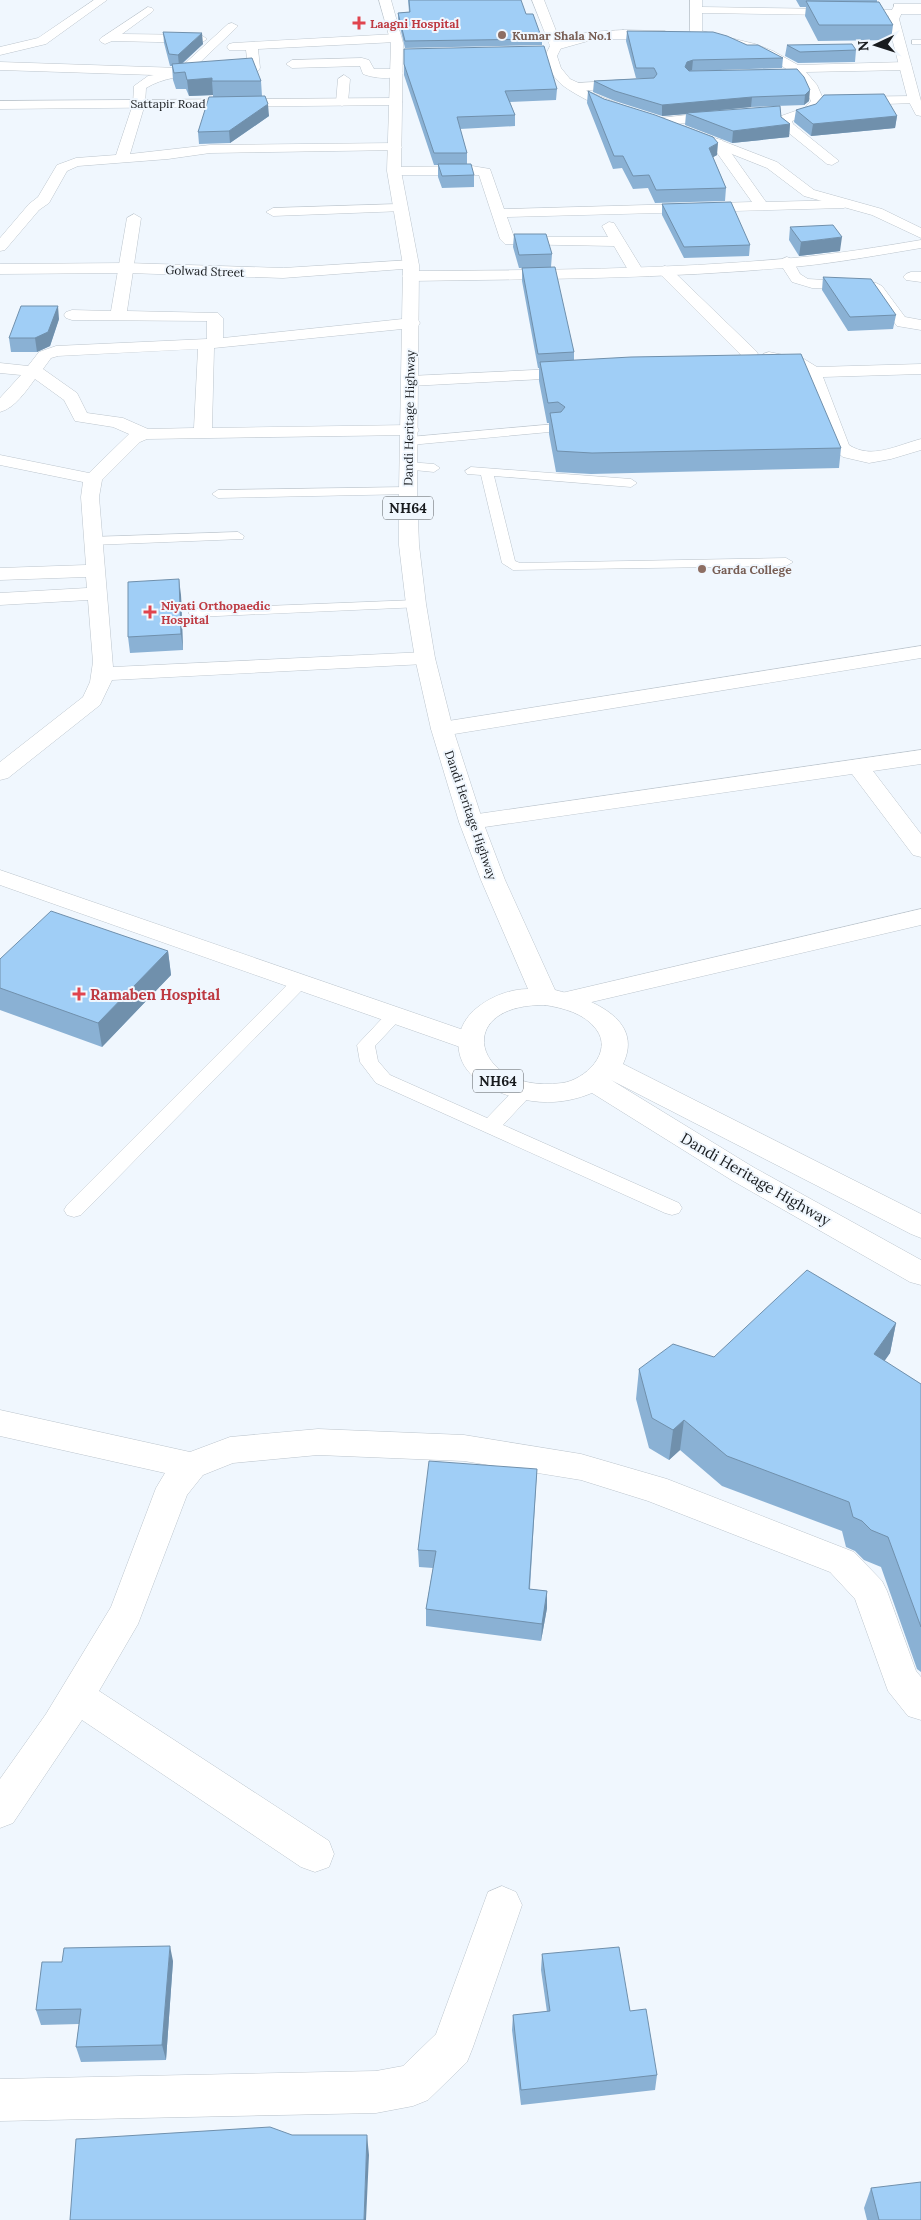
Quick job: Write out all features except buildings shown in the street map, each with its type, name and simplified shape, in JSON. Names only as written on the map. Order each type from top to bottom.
[{"type":"main road","points":[[0,51],[42,41],[101,0]]},
{"type":"main road","name":"Dandi Heritage Highway","points":[[385,0],[398,44],[394,171],[410,270],[412,323],[408,466],[409,545],[425,658],[442,728],[471,822],[493,880],[555,998]]},
{"type":"main road","points":[[538,0],[552,49],[551,56],[555,69],[566,82],[577,87],[583,94],[632,114]]},
{"type":"main road","points":[[823,103],[807,78],[798,71],[767,54],[735,41],[696,32],[696,5],[898,8],[921,11]]},
{"type":"main road","points":[[898,8],[910,18],[919,56]]},
{"type":"main road","points":[[898,8],[893,18],[914,100],[921,112]]},
{"type":"main road","points":[[97,46],[148,10]]},
{"type":"main road","points":[[122,158],[139,104],[140,86],[143,82],[183,72],[232,26]]},
{"type":"main road","points":[[552,49],[572,38],[600,35],[716,37]]},
{"type":"main road","points":[[110,37],[398,44]]},
{"type":"main road","points":[[216,41],[252,47],[398,44]]},
{"type":"main road","points":[[0,66],[183,72],[252,69],[254,68],[252,47]]},
{"type":"main road","points":[[292,64],[362,62],[365,63],[367,71],[372,73],[397,73]]},
{"type":"main road","points":[[781,73],[906,66]]},
{"type":"main road","points":[[342,102],[344,79]]},
{"type":"main road","points":[[577,87],[640,83]]},
{"type":"main road","points":[[777,112],[823,103],[914,100]]},
{"type":"main road","name":"Sattapir Road","points":[[0,105],[396,102]]},
{"type":"main road","points":[[823,103],[786,119],[786,125],[832,162]]},
{"type":"main road","points":[[733,114],[654,120],[772,165],[809,193],[877,212],[921,234]]},
{"type":"main road","points":[[717,143],[762,206]]},
{"type":"main road","points":[[0,247],[34,207],[44,200],[62,168],[90,160],[168,155],[210,149],[395,147]]},
{"type":"main road","points":[[394,171],[472,170],[486,172],[507,239],[510,241],[618,242]]},
{"type":"main road","points":[[592,195],[636,272]]},
{"type":"main road","points":[[500,213],[844,204]]},
{"type":"main road","points":[[273,212],[399,208]]},
{"type":"main road","points":[[118,315],[134,218]]},
{"type":"main road","name":"Golwad Street","points":[[0,269],[127,268],[283,273],[410,270],[636,272],[841,258],[921,244]]},
{"type":"main road","points":[[787,262],[795,278],[802,282],[871,286],[877,289],[903,323],[921,325]]},
{"type":"main road","points":[[665,271],[750,354],[796,361],[806,365],[813,372],[841,448],[847,453],[868,457],[885,455],[921,444]]},
{"type":"main road","points":[[72,315],[212,316],[215,318],[212,343],[206,347],[203,432]]},
{"type":"main road","points":[[0,407],[16,393],[45,355],[56,351],[212,343],[412,323]]},
{"type":"main road","points":[[698,366],[746,360],[750,354]]},
{"type":"main road","points":[[0,368],[34,371],[70,397],[81,417],[117,422],[145,434]]},
{"type":"main road","points":[[813,372],[921,369]]},
{"type":"main road","points":[[410,381],[594,372]]},
{"type":"main road","points":[[0,773],[92,700],[101,682],[103,662],[90,497],[93,479],[134,438],[145,434],[203,432],[410,436]]},
{"type":"main road","points":[[0,460],[93,479]]},
{"type":"main road","points":[[0,574],[95,571]]},
{"type":"main road","points":[[0,599],[97,593]]},
{"type":"main road","points":[[442,728],[921,652]]},
{"type":"main road","points":[[102,674],[425,658]]},
{"type":"main road","points":[[471,822],[921,757]]},
{"type":"main road","points":[[858,766],[921,850]]},
{"type":"main road","points":[[0,877],[302,981],[469,1041],[474,1027],[484,1015],[500,1005],[520,998],[555,998],[921,917]]},
{"type":"main road","points":[[555,998],[587,1008],[604,1020],[614,1035],[615,1052],[601,1074]]},
{"type":"main road","name":"NH64","points":[[469,1041],[472,1057],[484,1072],[502,1084],[524,1091],[549,1093],[573,1090],[601,1074]]},
{"type":"main road","name":"Dandi Heritage Highway","points":[[601,1074],[921,1227]]},
{"type":"main road","name":"Dandi Heritage Highway","points":[[601,1074],[743,1174],[921,1274]]},
{"type":"main road","points":[[0,1423],[191,1466]]},
{"type":"main road","points":[[0,1813],[59,1726],[126,1613],[173,1488],[191,1466],[230,1450],[318,1442],[454,1447],[580,1467],[655,1489],[842,1562],[870,1591],[901,1680],[921,1704]]},
{"type":"main road","points":[[77,1697],[315,1854]]},
{"type":"main road","points":[[0,2100],[376,2092],[413,2084],[452,2047],[502,1905]]},
{"type":"lane","points":[[898,8],[921,6]]},
{"type":"lane","points":[[410,436],[556,428]]},
{"type":"lane","points":[[408,466],[434,468]]},
{"type":"lane","points":[[471,471],[630,483]]},
{"type":"lane","points":[[487,473],[509,563],[518,567],[786,562]]},
{"type":"lane","points":[[218,494],[408,491]]},
{"type":"lane","points":[[92,541],[238,536]]},
{"type":"lane","points":[[195,612],[416,604]]},
{"type":"lane","points":[[74,1210],[302,981]]},
{"type":"lane","points":[[396,1014],[366,1045],[369,1062],[383,1078],[672,1208]]},
{"type":"lane","points":[[490,1127],[524,1091]]},
{"type":"place","name":"Laagni Hospital","points":[[359,23]]},
{"type":"place","name":"Kumar Shala No.1","points":[[502,35]]},
{"type":"place","name":"Garda College","points":[[702,569]]},
{"type":"place","name":"Niyati Orthopaedic Hospital","points":[[150,612]]},
{"type":"place","name":"Ramaben Hospital","points":[[79,994]]}]
